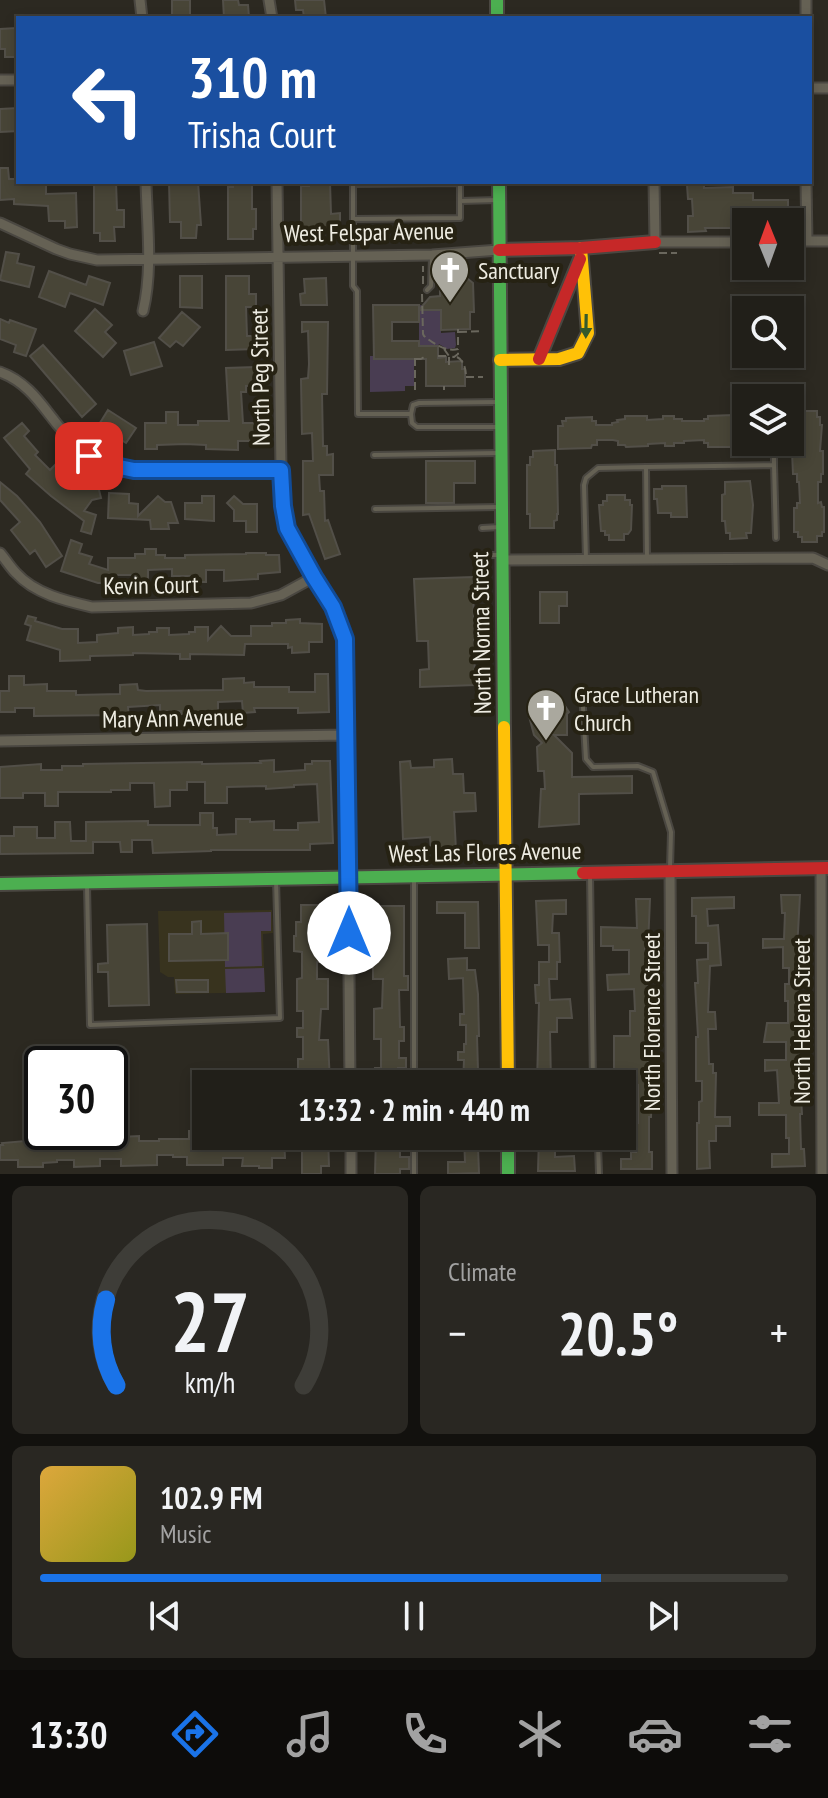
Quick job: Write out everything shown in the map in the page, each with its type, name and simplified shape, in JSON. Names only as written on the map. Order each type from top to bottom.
[{"type":"main road","name":"North Norma Street","points":[[499,184],[508,1070]]},
{"type":"main road","name":"West Felspar Avenue","points":[[499,250],[654,248]]},
{"type":"main road","points":[[500,360],[539,359],[578,353],[586,340],[587,319],[581,251]]},
{"type":"main road","points":[[539,359],[581,251]]},
{"type":"main road","name":"West Las Flores Avenue","points":[[0,884],[824,868]]},
{"type":"main road","points":[[508,1150],[508,1174]]},
{"type":"street","points":[[143,311],[148,259],[146,184]]},
{"type":"street","name":"North Peg Street","points":[[277,184],[283,506],[287,528],[333,607],[345,639],[350,1070]]},
{"type":"street","points":[[654,184],[654,248]]},
{"type":"street","points":[[806,184],[807,241],[828,241]]},
{"type":"street","name":"West Felspar Avenue","points":[[0,223],[70,254],[97,260],[432,255],[499,250]]},
{"type":"street","name":"West Felspar Avenue","points":[[654,248],[732,243]]},
{"type":"street","points":[[0,372],[25,387],[40,401],[80,449],[110,465],[157,471],[281,470]]},
{"type":"street","name":"Kevin Court","points":[[0,553],[26,582],[69,602],[92,607],[251,603],[281,595],[314,577]]},
{"type":"street","points":[[502,557],[813,558],[828,565]]},
{"type":"street","name":"Mary Ann Avenue","points":[[0,741],[346,735]]},
{"type":"street","name":"North Helena Street","points":[[822,1174],[824,868]]},
{"type":"street","name":"North Florence Street","points":[[670,870],[672,1174]]},
{"type":"street","points":[[351,1150],[351,1174]]},
{"type":"lane","points":[[353,184],[358,414],[411,414]]},
{"type":"lane","points":[[353,219],[460,218],[460,184]]},
{"type":"lane","points":[[460,201],[499,200]]},
{"type":"lane","points":[[424,290],[431,286],[432,255]]},
{"type":"lane","points":[[501,402],[419,403],[413,405],[411,414],[412,423],[417,427],[501,427]]},
{"type":"lane","points":[[374,455],[501,453]]},
{"type":"lane","points":[[774,456],[776,538]]},
{"type":"lane","points":[[586,559],[584,485],[586,478],[598,468],[774,465]]},
{"type":"lane","points":[[646,467],[647,558]]},
{"type":"lane","points":[[375,509],[502,507]]},
{"type":"lane","points":[[482,528],[502,527]]},
{"type":"lane","points":[[482,555],[502,557]]},
{"type":"lane","points":[[582,691],[586,759],[593,767],[638,766],[653,772],[671,832],[670,870]]},
{"type":"lane","points":[[590,872],[593,1070]]},
{"type":"lane","points":[[414,876],[414,1070]]},
{"type":"lane","points":[[86,883],[90,1025],[280,1018],[276,878]]},
{"type":"lane","points":[[414,1150],[414,1174]]},
{"type":"lane","points":[[598,1150],[599,1174]]},
{"type":"path","points":[[654,248],[681,253]]},
{"type":"path","points":[[423,265],[423,279]]},
{"type":"path","points":[[424,290],[420,319],[424,336],[444,348],[458,349]]},
{"type":"path","points":[[456,356],[458,330],[482,331]]},
{"type":"path","points":[[444,348],[449,356],[448,367]]},
{"type":"path","points":[[415,391],[415,359],[426,356]]},
{"type":"path","points":[[438,356],[456,356],[466,370],[465,377],[483,377]]},
{"type":"shaded area","points":[[419,305],[441,310],[441,333],[455,332],[455,348],[447,349],[439,344],[419,346]]},
{"type":"shaded area","points":[[370,356],[374,359],[414,358],[414,386],[405,386],[405,391],[370,392]]},
{"type":"shaded area","points":[[272,910],[273,933],[263,934],[265,992],[175,994],[174,977],[160,972],[158,911]]},
{"type":"shaded area","points":[[271,912],[271,931],[261,931],[262,966],[225,967],[224,913]]},
{"type":"shaded area","points":[[264,968],[265,992],[226,993],[225,969]]},
{"type":"building","points":[[172,0],[190,0],[190,16],[172,16]]},
{"type":"building","points":[[223,0],[238,0],[239,5],[248,5],[249,16],[224,16]]},
{"type":"building","points":[[295,0],[324,0],[326,16],[304,16],[303,10],[296,10]]},
{"type":"building","points":[[16,28],[16,57],[5,57],[5,49],[0,49],[0,29]]},
{"type":"building","points":[[16,108],[16,131],[0,132],[0,109]]},
{"type":"building","points":[[0,168],[8,168],[9,179],[16,179],[16,184],[46,184],[46,194],[76,193],[77,227],[65,228],[65,221],[49,221],[48,206],[14,204],[14,199],[0,200]]},
{"type":"building","points":[[94,184],[116,184],[117,210],[124,210],[124,227],[114,227],[115,241],[100,241],[100,233],[94,233]]},
{"type":"building","points":[[169,184],[198,184],[201,225],[197,225],[196,238],[181,238],[181,222],[170,222]]},
{"type":"building","points":[[233,184],[252,184],[252,209],[256,209],[253,239],[228,239],[228,187],[233,187]]},
{"type":"building","points":[[330,184],[331,214],[340,213],[340,228],[301,229],[301,186]]},
{"type":"building","points":[[687,185],[733,187],[733,193],[753,193],[753,200],[788,200],[788,208],[732,208],[732,228],[705,228],[706,231],[688,232],[688,216],[693,216],[692,199],[688,199]]},
{"type":"building","points":[[6,252],[19,254],[17,263],[34,267],[29,287],[0,280]]},
{"type":"building","points":[[49,271],[86,285],[89,276],[110,283],[103,305],[70,293],[65,307],[39,297]]},
{"type":"building","points":[[180,276],[202,276],[202,308],[180,307]]},
{"type":"building","points":[[226,276],[249,276],[249,294],[256,294],[256,307],[246,307],[247,336],[257,336],[257,349],[226,350]]},
{"type":"building","points":[[326,278],[327,305],[301,305],[300,294],[305,293],[304,279]]},
{"type":"building","name":"Sanctuary","points":[[468,279],[473,283],[474,312],[470,312],[470,329],[441,330],[441,310],[419,310],[430,297],[440,296],[440,280]]},
{"type":"building","points":[[373,305],[419,305],[419,322],[392,322],[392,341],[419,341],[419,346],[438,346],[438,358],[446,357],[446,362],[462,361],[465,386],[426,386],[426,359],[374,359]]},
{"type":"building","points":[[95,309],[112,325],[105,332],[116,343],[103,357],[75,331]]},
{"type":"building","points":[[182,312],[200,327],[183,346],[176,341],[170,347],[159,338]]},
{"type":"building","points":[[0,319],[36,329],[26,356],[14,352],[16,345],[0,339]]},
{"type":"building","points":[[302,322],[328,322],[327,394],[322,394],[323,446],[327,446],[327,455],[333,454],[333,475],[319,475],[320,491],[324,491],[325,521],[328,520],[340,554],[325,559],[309,514],[303,515],[303,461],[313,461],[312,433],[302,434],[301,379],[308,378],[309,364],[308,331],[302,332]]},
{"type":"building","points":[[154,342],[162,366],[131,375],[124,351]]},
{"type":"building","points":[[43,345],[96,404],[82,417],[30,356]]},
{"type":"building","points":[[258,367],[258,386],[246,386],[246,392],[241,392],[243,423],[262,423],[262,441],[238,441],[238,450],[206,449],[206,445],[185,444],[157,445],[157,449],[145,449],[145,423],[166,423],[166,412],[178,412],[178,425],[198,425],[198,421],[229,421],[226,368]]},
{"type":"building","points":[[108,410],[136,428],[126,443],[107,431],[104,437],[95,431]]},
{"type":"building","points":[[804,411],[817,411],[822,425],[820,451],[823,451],[818,503],[821,502],[824,507],[824,532],[822,536],[817,536],[817,542],[802,542],[798,532],[794,532],[794,508],[800,503],[799,482],[797,474],[793,474],[792,456],[804,456]]},
{"type":"building","points":[[732,415],[732,447],[708,447],[704,440],[674,443],[674,446],[665,446],[665,443],[626,447],[618,445],[618,441],[597,440],[597,445],[591,448],[558,449],[558,426],[563,426],[562,421],[566,418],[592,417],[596,425],[612,425],[617,420],[625,419],[625,416],[647,416],[647,420],[674,416],[674,419],[682,421],[704,421],[708,416]]},
{"type":"building","points":[[22,423],[29,431],[24,436],[38,452],[35,455],[50,470],[57,463],[69,477],[85,488],[98,486],[101,498],[92,500],[84,511],[96,515],[91,534],[81,531],[84,521],[26,474],[30,469],[4,438]]},
{"type":"building","points":[[555,450],[557,520],[554,521],[554,528],[530,528],[527,465],[530,465],[533,451]]},
{"type":"building","points":[[426,461],[475,461],[475,483],[454,483],[454,503],[426,503]]},
{"type":"building","points":[[750,481],[753,505],[751,533],[746,533],[747,538],[730,539],[725,521],[722,521],[725,482]]},
{"type":"building","points":[[0,482],[40,522],[62,556],[46,567],[35,550],[30,554],[11,530],[20,522],[0,500]]},
{"type":"building","points":[[662,486],[686,486],[687,517],[658,513],[654,489],[662,489]]},
{"type":"building","points":[[109,493],[129,494],[129,503],[138,504],[138,516],[158,496],[165,502],[171,502],[178,523],[168,523],[169,529],[151,529],[150,520],[108,518]]},
{"type":"building","points":[[607,495],[625,495],[625,500],[630,500],[632,505],[631,530],[624,534],[624,540],[609,540],[609,535],[601,531],[599,505],[607,501]]},
{"type":"building","points":[[202,496],[214,496],[214,521],[185,519],[185,503],[202,503]]},
{"type":"building","points":[[234,496],[243,504],[257,504],[257,532],[246,532],[246,521],[234,521],[234,510],[227,503]]},
{"type":"building","points":[[71,540],[82,544],[79,553],[92,557],[89,564],[108,570],[108,558],[135,558],[135,554],[145,554],[145,549],[156,549],[156,555],[165,555],[165,558],[246,553],[279,555],[280,572],[258,574],[258,579],[224,581],[224,570],[206,570],[206,582],[194,582],[194,576],[172,576],[172,569],[148,570],[148,583],[135,583],[135,575],[115,575],[115,583],[98,583],[61,571]]},
{"type":"building","points":[[473,577],[475,685],[420,687],[420,670],[429,669],[428,641],[417,641],[414,579]]},
{"type":"building","points":[[540,592],[567,592],[567,606],[559,606],[559,623],[540,623]]},
{"type":"building","points":[[28,616],[62,629],[78,629],[78,643],[97,642],[97,635],[118,633],[118,628],[133,627],[133,635],[157,632],[157,628],[169,628],[169,635],[189,634],[195,632],[195,627],[208,627],[208,640],[221,626],[231,636],[251,636],[251,626],[272,626],[272,623],[300,619],[300,623],[322,624],[322,642],[309,642],[309,652],[292,653],[292,647],[288,648],[288,644],[245,644],[244,655],[190,654],[190,659],[180,659],[180,654],[133,653],[60,661],[60,650],[27,640],[31,626],[25,624]]},
{"type":"building","points":[[315,674],[328,674],[329,712],[298,713],[298,708],[254,708],[255,712],[243,713],[242,701],[218,702],[218,714],[160,711],[160,705],[128,707],[129,718],[118,719],[118,715],[34,716],[34,708],[0,712],[0,691],[9,691],[9,676],[24,676],[24,685],[47,684],[47,691],[76,691],[76,695],[120,694],[120,685],[137,684],[138,690],[146,691],[223,690],[223,679],[244,678],[244,683],[254,682],[254,687],[289,687],[289,692],[315,692]]},
{"type":"building","points":[[554,702],[562,708],[565,706],[569,712],[567,735],[554,735],[572,753],[572,777],[632,776],[632,793],[579,794],[579,824],[539,827],[541,789],[545,789],[544,771],[538,771],[537,747],[542,743],[534,735],[529,716],[544,713]]},
{"type":"building","points":[[452,759],[453,774],[463,774],[464,793],[475,793],[476,811],[454,812],[456,850],[431,851],[430,837],[403,839],[400,762],[410,761],[411,768],[434,767],[434,760]]},
{"type":"building","points":[[274,760],[274,772],[305,770],[305,764],[312,764],[312,761],[330,761],[333,843],[310,844],[310,850],[153,853],[152,840],[132,840],[132,852],[121,852],[120,842],[93,842],[93,853],[0,854],[0,836],[14,836],[14,827],[37,827],[37,838],[55,838],[55,822],[70,822],[71,841],[86,841],[86,822],[148,821],[148,825],[200,825],[200,813],[213,813],[213,828],[217,828],[217,835],[236,834],[236,819],[274,821],[274,830],[298,830],[298,823],[319,822],[317,784],[266,789],[266,786],[227,787],[227,803],[205,803],[205,782],[187,782],[187,790],[170,790],[170,806],[155,807],[154,783],[130,783],[130,790],[58,792],[58,806],[45,806],[45,793],[23,793],[23,798],[0,798],[0,767],[41,764],[41,770],[62,770],[62,766],[83,764],[261,763]]},
{"type":"building","points":[[781,895],[800,895],[797,950],[798,1009],[801,1009],[802,1026],[799,1026],[799,1065],[801,1149],[804,1149],[805,1166],[772,1167],[772,1154],[789,1154],[786,1115],[759,1115],[759,1103],[779,1103],[777,1070],[765,1071],[765,1060],[786,1060],[786,1042],[764,1042],[767,1023],[788,1023],[785,984],[789,984],[789,968],[783,968],[783,947],[763,948],[763,939],[784,939],[785,913],[782,913]]},
{"type":"building","points":[[734,897],[734,908],[707,909],[708,926],[718,925],[721,965],[710,966],[708,1012],[715,1012],[716,1029],[708,1029],[709,1064],[713,1064],[713,1073],[716,1073],[715,1117],[730,1117],[730,1126],[716,1126],[716,1141],[709,1141],[710,1168],[697,1169],[697,1123],[702,1081],[696,1081],[698,1037],[695,983],[698,983],[697,960],[708,959],[708,943],[696,943],[692,898]]},
{"type":"building","points":[[636,899],[650,899],[648,945],[645,945],[646,970],[649,970],[650,979],[647,979],[648,1011],[651,1011],[648,1068],[653,1068],[649,1117],[652,1169],[621,1169],[621,1159],[631,1159],[631,1152],[636,1152],[638,1085],[636,1070],[614,1070],[614,1036],[630,1036],[630,1011],[635,1011],[634,989],[608,990],[607,975],[629,974],[629,950],[601,946],[601,927],[637,928]]},
{"type":"building","points":[[566,900],[566,914],[553,914],[552,933],[559,933],[560,962],[557,962],[557,979],[549,979],[550,1000],[570,999],[572,1018],[557,1018],[557,1032],[550,1032],[551,1070],[537,1070],[539,1003],[536,1003],[535,985],[539,985],[539,962],[549,962],[549,945],[538,945],[536,901]]},
{"type":"building","points":[[437,902],[478,902],[479,948],[465,948],[465,913],[437,913]]},
{"type":"building","points":[[301,905],[319,905],[320,915],[328,914],[328,948],[321,948],[317,979],[328,979],[328,1009],[321,1009],[319,1040],[328,1040],[329,1070],[298,1070],[298,1059],[303,1059],[303,1037],[297,1037],[297,1028],[303,1028],[303,1011],[297,1011],[297,979],[302,978],[302,952],[294,951],[294,936],[296,922],[301,922]]},
{"type":"building","points":[[374,906],[404,906],[404,976],[408,976],[408,990],[399,990],[400,1027],[404,1027],[404,1041],[399,1041],[399,1058],[406,1058],[406,1068],[398,1070],[375,1070],[381,1068],[381,1039],[374,1039],[374,1009],[382,1008],[383,979],[373,979],[373,945],[380,945],[381,926],[374,926]]},
{"type":"building","points":[[201,921],[201,934],[228,933],[228,960],[169,961],[169,934],[192,934],[192,922]]},
{"type":"building","points":[[147,924],[149,1005],[109,1006],[108,972],[98,972],[98,964],[108,963],[107,925]]},
{"type":"building","points":[[467,958],[467,970],[475,970],[478,1070],[464,1070],[464,1060],[458,1060],[458,1052],[464,1052],[466,1044],[466,1025],[460,1025],[460,1014],[464,1014],[463,978],[449,979],[448,959]]},
{"type":"building","points":[[176,980],[208,980],[208,992],[177,992]]},
{"type":"building","points":[[189,1131],[192,1131],[192,1150],[285,1150],[285,1158],[272,1158],[272,1168],[242,1166],[243,1158],[223,1158],[223,1165],[187,1165],[187,1157],[173,1155],[157,1155],[157,1165],[121,1166],[121,1159],[100,1159],[100,1166],[74,1167],[74,1160],[57,1160],[43,1163],[43,1167],[18,1167],[18,1160],[0,1160],[2,1143],[24,1141],[24,1150],[128,1150],[128,1137],[139,1136],[139,1141],[189,1139]]},
{"type":"building","points":[[328,1150],[329,1166],[321,1166],[321,1174],[302,1174],[304,1151]]},
{"type":"building","points":[[376,1150],[400,1150],[400,1157],[409,1157],[409,1169],[400,1169],[400,1174],[375,1174]]},
{"type":"building","points":[[465,1150],[478,1150],[479,1173],[448,1174],[448,1162],[465,1162]]},
{"type":"building","points":[[539,1150],[555,1150],[555,1157],[574,1156],[575,1171],[538,1171]]},
{"type":"traffic: fast","points":[[497,0],[497,16]]},
{"type":"traffic: fast","points":[[499,184],[504,727]]},
{"type":"traffic: fast","points":[[0,884],[583,873]]},
{"type":"traffic: fast","points":[[508,1150],[508,1174]]},
{"type":"traffic: slow","points":[[500,360],[559,359],[578,353],[588,333],[581,248]]},
{"type":"traffic: slow","points":[[504,727],[508,1070]]},
{"type":"traffic: jam","points":[[499,250],[655,242]]},
{"type":"traffic: jam","points":[[539,359],[580,259]]},
{"type":"traffic: jam","points":[[583,873],[828,868]]},
{"type":"place","name":"Sanctuary","points":[[450,304]]},
{"type":"place","name":"Grace Lutheran Church","points":[[546,742]]},
{"type":"route","points":[[89,456],[134,470],[281,470],[287,528],[333,607],[345,639],[349,933]]}]
